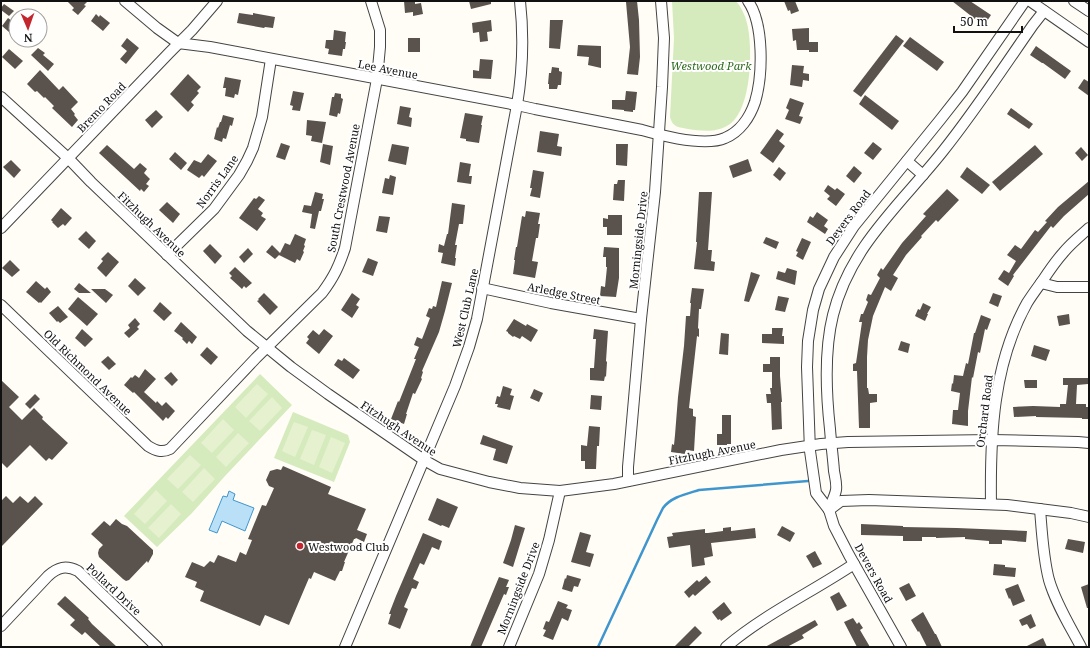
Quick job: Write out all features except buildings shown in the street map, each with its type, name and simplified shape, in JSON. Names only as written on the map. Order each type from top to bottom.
[{"type":"street","name":"Lee Avenue","points":[[125,1],[156,28],[178,43],[210,47],[377,78],[642,130],[659,135],[708,142],[717,141],[738,131],[747,119],[754,103],[760,71],[760,47],[758,25],[748,1]]},
{"type":"street","name":"Bremo Road","points":[[1,228],[192,30],[217,1]]},
{"type":"street","name":"South Crestwood Avenue","points":[[161,452],[170,449],[177,443],[267,347],[322,293],[337,271],[345,248],[377,78],[380,30],[371,1]]},
{"type":"street","name":"West Club Lane","points":[[345,647],[455,386],[469,347],[476,319],[522,78],[523,28],[520,1]]},
{"type":"street","name":"Morningside Drive","points":[[628,481],[641,319],[654,199],[659,135],[663,45],[661,1]]},
{"type":"street","name":"Devers Road","points":[[901,647],[834,526],[829,510],[816,493],[810,457],[807,367],[808,341],[813,310],[819,289],[834,257],[854,226],[962,92],[1025,1]]},
{"type":"street","points":[[1030,1],[1089,42]]},
{"type":"street","points":[[1074,1],[1089,11]]},
{"type":"street","points":[[829,510],[836,490],[831,443],[827,362],[829,335],[833,315],[846,276],[869,239],[963,126],[1032,25],[1044,11]]},
{"type":"street","name":"Norris Lane","points":[[168,256],[214,209],[239,175],[247,161],[253,148],[262,117],[271,59]]},
{"type":"street","name":"Fitzhugh Avenue","points":[[1,97],[68,158],[91,182],[231,316],[267,347],[328,394],[424,460],[440,469],[489,482],[520,488],[560,491],[628,481],[781,450],[831,443],[992,440],[1089,443]]},
{"type":"street","points":[[907,161],[922,175]]},
{"type":"street","name":"Orchard Road","points":[[991,504],[990,470],[997,387],[1006,352],[1015,328],[1028,302],[1063,252],[1089,228]]},
{"type":"street","points":[[1041,283],[1057,287],[1089,287]]},
{"type":"street","name":"Arledge Street","points":[[482,288],[551,303],[641,319]]},
{"type":"street","name":"Old Richmond Avenue","points":[[1,305],[148,446],[161,452]]},
{"type":"street","name":"Morningside Drive","points":[[509,647],[539,574],[549,540],[560,491]]},
{"type":"street","points":[[829,510],[841,501],[869,500],[991,504],[1071,513],[1089,517]]},
{"type":"street","points":[[1040,509],[1044,556],[1052,590],[1082,647]]},
{"type":"street","points":[[726,647],[754,626],[854,564]]},
{"type":"street","name":"Pollard Drive","points":[[1,626],[53,572],[67,567],[78,571],[157,647]]},
{"type":"green space","name":"Westwood Park","points":[[672,1],[736,1],[744,14],[749,34],[750,47],[747,91],[743,105],[737,116],[730,124],[720,129],[710,131],[694,130],[682,128],[675,125],[671,121],[674,38]]},
{"type":"green space","points":[[260,374],[292,405],[192,513],[157,547],[124,516]]},
{"type":"green space","points":[[257,384],[268,394],[246,418],[235,407]]},
{"type":"green space","points":[[272,397],[282,408],[260,431],[249,421]]},
{"type":"green space","points":[[293,412],[348,435],[350,442],[334,482],[274,458]]},
{"type":"green space","points":[[223,419],[234,430],[212,453],[201,443]]},
{"type":"green space","points":[[294,422],[308,427],[295,457],[282,451]]},
{"type":"green space","points":[[312,430],[326,435],[314,465],[300,459]]},
{"type":"green space","points":[[238,433],[249,443],[226,467],[216,457]]},
{"type":"green space","points":[[331,437],[345,443],[332,473],[319,467]]},
{"type":"green space","points":[[190,455],[201,465],[178,489],[167,479]]},
{"type":"green space","points":[[204,468],[215,479],[193,502],[182,492]]},
{"type":"green space","points":[[156,490],[167,501],[145,524],[134,514]]},
{"type":"green space","points":[[171,504],[181,514],[159,538],[148,528]]},
{"type":"water","points":[[229,491],[235,494],[233,500],[254,508],[245,531],[222,521],[217,533],[209,530],[223,496],[227,497]]},
{"type":"waterway","points":[[598,647],[657,520],[666,504],[679,496],[699,490],[808,481]]},
{"type":"place","name":"Westwood Club","points":[[300,546]]}]
